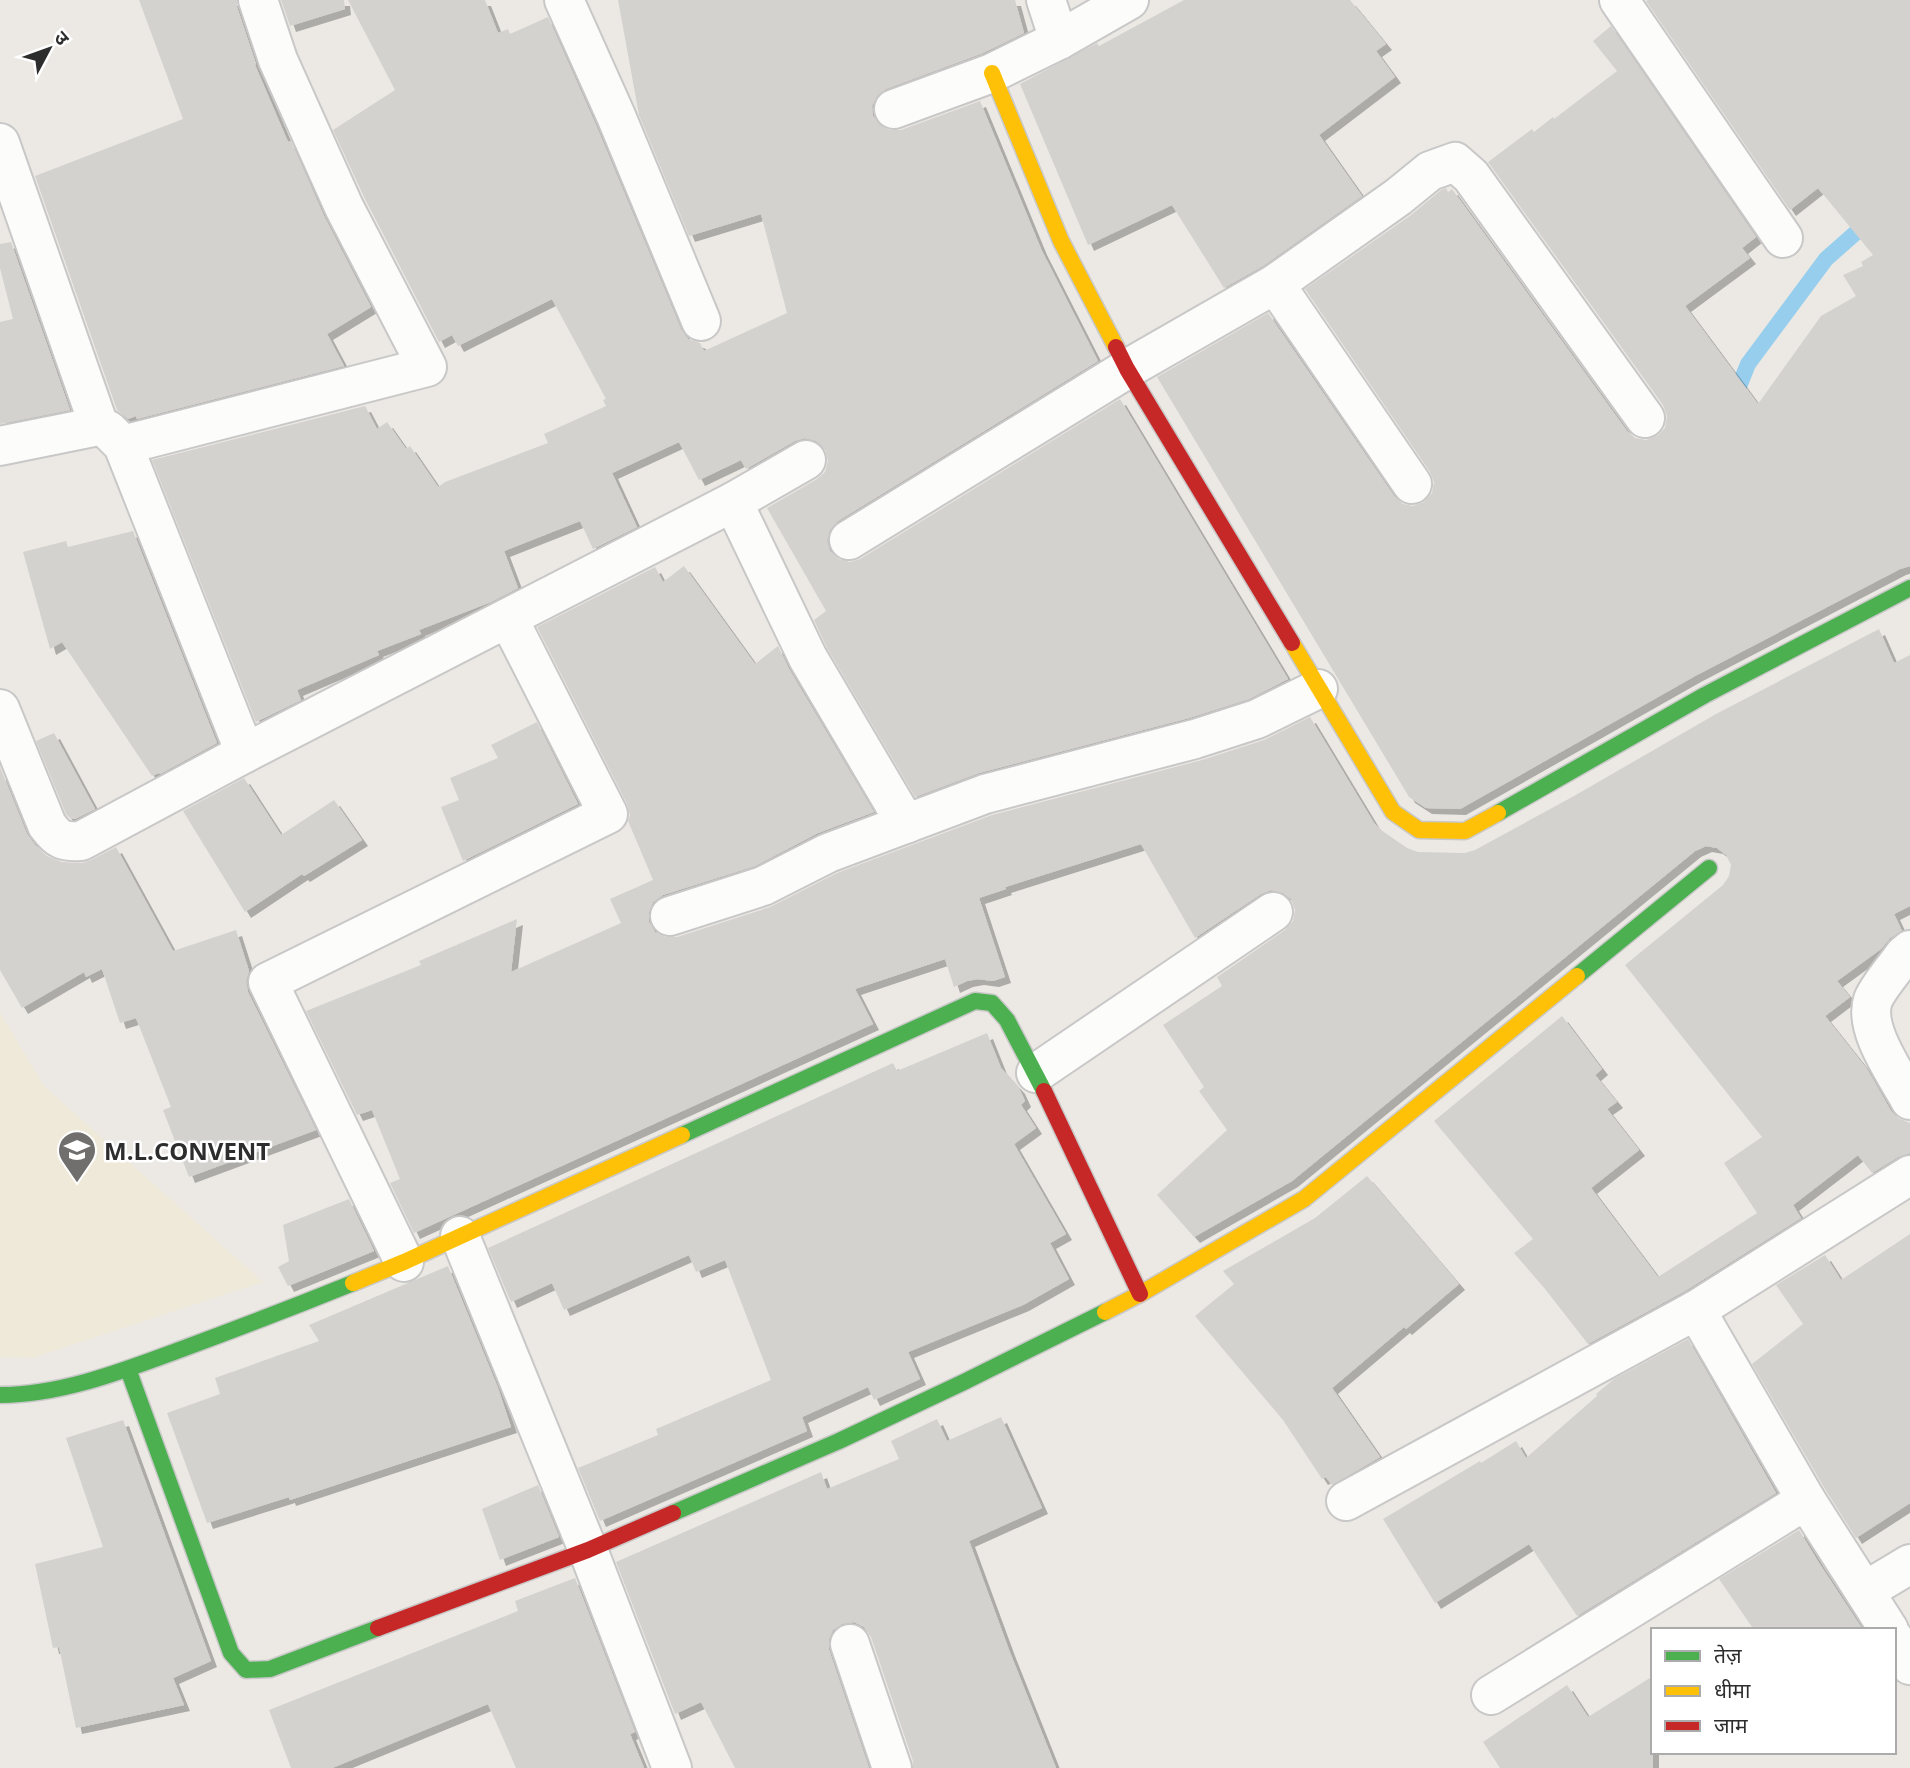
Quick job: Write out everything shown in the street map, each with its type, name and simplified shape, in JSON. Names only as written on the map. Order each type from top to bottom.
[{"type":"street","points":[[0,446],[111,436],[427,367],[344,207],[278,60],[258,0]]},
{"type":"street","points":[[564,0],[616,116],[701,321]]},
{"type":"street","points":[[1046,0],[1059,40]]},
{"type":"street","points":[[894,109],[992,73],[1059,40],[1129,0]]},
{"type":"street","points":[[1619,0],[1783,239]]},
{"type":"street","points":[[992,73],[1061,241],[1127,369],[1393,812],[1419,830],[1465,831],[1705,695],[1910,588]]},
{"type":"street","points":[[0,143],[111,436],[245,753]]},
{"type":"street","points":[[849,540],[1127,369],[1275,284],[1398,197],[1430,171],[1455,162],[1471,176],[1645,418]]},
{"type":"street","points":[[1275,284],[1412,484]]},
{"type":"street","points":[[0,709],[47,825],[56,837],[68,842],[81,841],[245,753],[733,502],[806,460]]},
{"type":"street","points":[[733,502],[808,658],[906,824]]},
{"type":"street","points":[[404,1262],[268,982],[608,814],[508,618]]},
{"type":"street","points":[[670,916],[764,886],[828,853],[985,793],[1195,739],[1256,719],[1318,689]]},
{"type":"street","points":[[128,1370],[231,1653],[246,1671],[270,1669],[588,1549],[839,1440],[964,1382],[1140,1294],[1304,1199],[1709,868]]},
{"type":"street","points":[[1036,1073],[1273,912]]},
{"type":"street","points":[[1910,950],[1873,999],[1870,1017],[1874,1034],[1910,1100]]},
{"type":"street","points":[[0,1395],[59,1388],[128,1370],[281,1313],[404,1262],[975,1000],[992,1003],[1007,1020],[1036,1073],[1140,1294]]},
{"type":"street","points":[[1346,1501],[1696,1310],[1910,1175]]},
{"type":"street","points":[[460,1236],[588,1549],[673,1768]]},
{"type":"street","points":[[1696,1310],[1806,1500],[1888,1628]]},
{"type":"street","points":[[1491,1695],[1806,1500]]},
{"type":"street","points":[[1866,1591],[1910,1564]]},
{"type":"street","points":[[1896,1642],[1910,1665]]},
{"type":"street","points":[[850,1644],[892,1768]]},
{"type":"shaded area","name":"M.L.CONVENT","points":[[0,1013],[44,1086],[263,1282],[32,1358],[0,1357]]},
{"type":"building","points":[[139,0],[237,0],[255,65],[288,142],[291,141],[324,216],[371,307],[327,334],[344,366],[137,419],[136,416],[128,419],[117,410],[35,176],[183,119]]},
{"type":"building","points":[[281,0],[344,0],[345,9],[290,26]]},
{"type":"building","points":[[348,0],[485,0],[498,33],[508,29],[510,34],[548,17],[681,329],[688,339],[700,343],[704,351],[787,313],[761,214],[689,236],[639,115],[618,0],[1015,0],[1024,33],[983,53],[886,89],[877,96],[872,106],[873,116],[881,126],[890,130],[901,130],[980,101],[1041,249],[1098,361],[838,521],[830,530],[827,541],[830,551],[839,559],[850,562],[860,559],[1120,399],[1288,679],[1249,699],[1189,718],[979,773],[915,797],[827,648],[814,620],[826,611],[767,508],[825,472],[828,461],[825,449],[816,441],[805,438],[746,469],[741,460],[699,480],[679,442],[612,473],[637,527],[593,549],[580,521],[504,551],[518,588],[491,602],[419,630],[421,634],[377,651],[379,655],[297,690],[301,700],[256,722],[152,460],[365,406],[377,429],[387,422],[406,449],[410,446],[438,487],[548,443],[544,434],[606,406],[603,400],[606,399],[552,299],[458,346],[452,335],[439,342],[364,197],[333,130],[395,90]]},
{"type":"building","points":[[1184,0],[1350,0],[1386,44],[1376,51],[1395,77],[1319,135],[1362,196],[1263,266],[1224,288],[1172,205],[1088,245],[1020,84],[1097,43],[1099,46]]},
{"type":"building","points":[[1910,0],[1910,566],[1695,676],[1460,809],[1426,808],[1409,797],[1157,377],[1268,313],[1394,496],[1403,504],[1413,506],[1424,502],[1432,493],[1434,482],[1430,472],[1305,289],[1446,188],[1448,192],[1452,189],[1627,431],[1635,438],[1646,440],[1658,435],[1665,428],[1667,416],[1663,405],[1488,162],[1532,129],[1534,132],[1553,117],[1554,119],[1617,71],[1593,41],[1611,26],[1756,237],[1742,248],[1750,258],[1685,306],[1758,404],[1821,316],[1856,296],[1843,275],[1863,266],[1861,262],[1873,255],[1818,188],[1790,210],[1646,1]]},
{"type":"building","points":[[11,242],[70,410],[0,424],[0,322],[13,319],[0,268],[0,244]]},
{"type":"building","points":[[133,531],[217,743],[152,776],[62,642],[50,649],[23,552],[66,541],[68,547]]},
{"type":"building","points":[[684,566],[755,664],[778,646],[874,812],[818,833],[755,866],[663,895],[653,902],[649,922],[655,932],[666,937],[677,937],[770,907],[837,873],[992,815],[1202,760],[1264,740],[1310,717],[1374,823],[1381,830],[1407,848],[1418,852],[1465,853],[1574,796],[1716,714],[1879,629],[1894,663],[1910,655],[1910,906],[1894,914],[1902,931],[1837,981],[1850,997],[1825,1016],[1867,1069],[1891,1111],[1898,1118],[1910,1123],[1910,1153],[1872,1173],[1858,1155],[1793,1205],[1801,1218],[1685,1291],[1588,1344],[1514,1253],[1533,1239],[1434,1121],[1562,1016],[1602,1069],[1595,1075],[1617,1102],[1607,1109],[1639,1150],[1591,1188],[1658,1277],[1757,1213],[1724,1163],[1762,1137],[1625,965],[1723,885],[1729,876],[1731,865],[1726,855],[1717,848],[1706,846],[1695,851],[1292,1181],[1194,1237],[1157,1195],[1227,1130],[1199,1091],[1204,1087],[1163,1025],[1222,986],[1217,977],[1285,930],[1293,921],[1295,910],[1291,899],[1283,893],[1271,890],[1195,938],[1141,844],[1005,887],[1006,889],[979,898],[1005,977],[993,981],[967,981],[954,987],[945,959],[855,989],[873,1024],[414,1233],[390,1183],[400,1179],[372,1110],[357,1115],[306,1011],[421,965],[419,961],[517,919],[511,972],[621,923],[610,899],[653,880],[628,821],[630,815],[627,804],[537,627],[655,567],[663,582]]},
{"type":"building","points":[[537,722],[578,804],[463,861],[441,807],[459,800],[450,778],[498,758],[491,745]]},
{"type":"building","points":[[54,733],[95,809],[75,819],[66,814],[36,741]]},
{"type":"building","points":[[0,767],[27,834],[47,856],[62,862],[82,863],[116,847],[173,951],[236,930],[249,971],[246,981],[248,992],[316,1130],[189,1177],[163,1110],[171,1107],[136,1018],[120,1023],[102,969],[86,977],[84,972],[22,1008],[0,970]]},
{"type":"building","points":[[244,778],[281,835],[334,800],[362,840],[304,876],[302,874],[245,912],[183,811]]},
{"type":"building","points":[[987,1033],[1001,1068],[1019,1088],[1025,1101],[1021,1105],[1036,1128],[1014,1144],[1066,1234],[1050,1243],[1069,1279],[1023,1305],[908,1352],[920,1379],[874,1400],[868,1387],[802,1417],[807,1431],[600,1521],[578,1468],[658,1435],[656,1429],[771,1380],[725,1260],[696,1272],[689,1255],[564,1310],[552,1283],[511,1302],[488,1248],[893,1063],[897,1071]]},
{"type":"building","points":[[1367,1176],[1459,1284],[1332,1388],[1380,1457],[1332,1485],[1326,1477],[1322,1479],[1283,1420],[1195,1316],[1234,1284],[1223,1271],[1315,1218]]},
{"type":"building","points":[[349,1199],[374,1251],[288,1286],[278,1267],[289,1261],[283,1225]]},
{"type":"building","points":[[1910,1234],[1910,1503],[1856,1538],[1752,1364],[1803,1324],[1776,1285],[1825,1255],[1841,1280]]},
{"type":"building","points":[[448,1266],[498,1388],[511,1427],[290,1500],[289,1497],[207,1523],[167,1413],[220,1394],[215,1378],[319,1341],[309,1325]]},
{"type":"building","points":[[1688,1339],[1776,1493],[1577,1616],[1529,1544],[1435,1603],[1383,1519],[1516,1441],[1526,1458],[1614,1379]]},
{"type":"building","points":[[1001,1417],[1042,1508],[969,1541],[1056,1768],[913,1768],[913,1761],[871,1637],[864,1627],[854,1622],[842,1624],[833,1630],[829,1639],[829,1650],[869,1768],[735,1768],[701,1702],[675,1714],[616,1562],[821,1472],[827,1489],[899,1459],[891,1441],[937,1419],[947,1441]]},
{"type":"building","points":[[123,1420],[211,1661],[173,1678],[184,1705],[76,1728],[59,1647],[53,1648],[35,1564],[103,1547],[66,1438]]},
{"type":"building","points":[[538,1485],[559,1537],[500,1560],[482,1509]]},
{"type":"building","points":[[1799,1530],[1862,1628],[1753,1628],[1719,1579]]},
{"type":"building","points":[[575,1578],[635,1732],[630,1734],[644,1768],[516,1768],[488,1704],[332,1768],[291,1768],[269,1710],[518,1611],[515,1601]]},
{"type":"building","points":[[1651,1677],[1653,1768],[1500,1768],[1483,1742],[1567,1685],[1588,1717]]},
{"type":"waterway","points":[[1734,399],[1748,364],[1826,259],[1869,221]]},
{"type":"traffic: fast","points":[[1498,813],[1705,695],[1910,588]]},
{"type":"traffic: fast","points":[[1577,976],[1709,868]]},
{"type":"traffic: fast","points":[[682,1135],[975,1001],[992,1003],[1007,1020],[1044,1091]]},
{"type":"traffic: fast","points":[[0,1395],[47,1391],[116,1373],[353,1283]]},
{"type":"traffic: fast","points":[[673,1513],[839,1441],[1105,1312]]},
{"type":"traffic: fast","points":[[128,1369],[231,1653],[246,1670],[270,1669],[378,1628]]},
{"type":"traffic: slow","points":[[992,73],[1061,241],[1116,347]]},
{"type":"traffic: slow","points":[[1292,643],[1393,812],[1419,830],[1465,831],[1498,813]]},
{"type":"traffic: slow","points":[[1105,1312],[1304,1199],[1577,976]]},
{"type":"traffic: slow","points":[[353,1283],[682,1135]]},
{"type":"traffic: jam","points":[[1116,347],[1292,643]]},
{"type":"traffic: jam","points":[[1044,1091],[1140,1294]]},
{"type":"traffic: jam","points":[[378,1628],[588,1550],[673,1513]]},
{"type":"place","name":"M.L.CONVENT","points":[[77,1184]]}]
